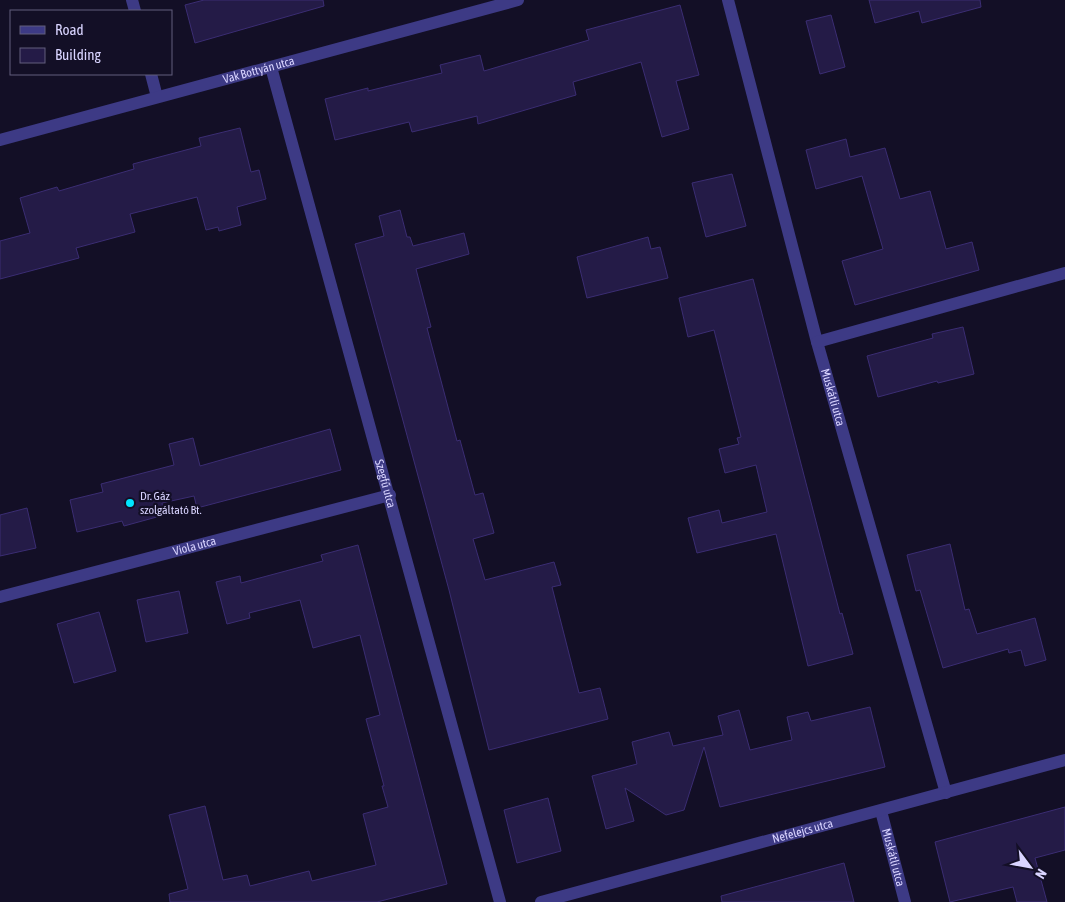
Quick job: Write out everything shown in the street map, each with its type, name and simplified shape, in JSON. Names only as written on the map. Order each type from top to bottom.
[{"type":"street","name":"Vak Bottyán utca","points":[[0,140],[518,0]]},
{"type":"street","name":"Muskátli utca","points":[[728,0],[817,342],[946,794]]},
{"type":"street","name":"Szegfű utca","points":[[271,67],[390,495],[500,902]]},
{"type":"street","points":[[151,75],[157,97]]},
{"type":"street","points":[[817,342],[1065,273]]},
{"type":"street","name":"Viola utca","points":[[0,597],[390,495]]},
{"type":"street","name":"Nefelejcs utca","points":[[541,902],[946,794],[1065,760]]},
{"type":"street","name":"Muskátli utca","points":[[881,811],[905,902]]},
{"type":"building","points":[[204,0],[323,0],[324,6],[195,43],[185,5]]},
{"type":"building","points":[[869,0],[980,0],[981,7],[922,23],[919,11],[875,23]]},
{"type":"building","points":[[680,5],[699,75],[676,81],[689,129],[662,137],[641,62],[573,82],[576,95],[478,124],[477,116],[412,132],[409,122],[335,140],[325,99],[368,88],[368,91],[442,73],[440,65],[480,55],[484,71],[589,40],[586,30]]},
{"type":"building","points":[[831,15],[845,67],[820,74],[806,21]]},
{"type":"building","points":[[240,128],[251,172],[259,170],[266,199],[237,207],[241,225],[219,231],[218,227],[206,230],[197,197],[130,214],[135,232],[76,248],[79,258],[0,279],[0,241],[30,233],[20,198],[57,187],[59,191],[134,169],[133,164],[201,146],[199,138]]},
{"type":"building","points":[[846,139],[850,157],[885,148],[900,199],[930,191],[946,249],[972,242],[979,270],[855,305],[842,261],[883,249],[862,176],[816,189],[806,150]]},
{"type":"building","points":[[732,174],[746,226],[706,237],[692,183]]},
{"type":"building","points":[[400,210],[407,237],[410,237],[413,246],[464,233],[469,254],[416,269],[431,327],[427,328],[457,441],[460,440],[475,495],[483,493],[494,533],[473,539],[485,580],[554,562],[561,585],[552,587],[579,693],[600,688],[608,719],[489,750],[449,590],[355,244],[384,236],[379,216]]},
{"type":"building","points":[[648,237],[651,249],[660,247],[668,278],[587,298],[577,257]]},
{"type":"building","points":[[753,279],[840,614],[842,613],[853,654],[808,666],[776,534],[697,553],[688,518],[719,510],[722,523],[767,512],[756,465],[725,473],[719,449],[739,444],[737,438],[741,437],[714,330],[688,337],[679,298]]},
{"type":"building","points":[[963,327],[974,374],[938,383],[937,381],[878,397],[867,356],[933,338],[932,334]]},
{"type":"building","points":[[330,429],[341,470],[197,508],[194,496],[162,503],[164,515],[124,526],[122,521],[77,532],[70,500],[103,492],[101,484],[174,465],[169,444],[193,438],[200,466]]},
{"type":"building","points":[[27,508],[36,548],[0,556],[0,515]]},
{"type":"building","points":[[950,544],[965,610],[969,609],[977,634],[1035,618],[1046,660],[1025,666],[1021,650],[1009,653],[1008,649],[943,668],[920,590],[916,591],[907,555]]},
{"type":"building","points":[[358,545],[447,884],[377,902],[170,902],[169,894],[188,889],[169,815],[205,806],[223,880],[247,875],[250,886],[309,871],[312,881],[376,865],[363,814],[388,807],[366,719],[380,715],[360,635],[313,648],[300,600],[249,613],[250,618],[227,624],[216,582],[240,576],[241,583],[323,561],[321,555]]},
{"type":"building","points":[[179,591],[188,633],[146,642],[137,600]]},
{"type":"building","points":[[99,612],[116,671],[74,683],[57,624]]},
{"type":"building","points":[[870,707],[885,767],[720,807],[704,747],[684,810],[666,815],[625,788],[634,821],[606,829],[592,776],[637,764],[632,742],[669,732],[673,746],[723,735],[718,716],[739,710],[750,750],[792,740],[787,717],[808,712],[811,721]]},
{"type":"building","points":[[548,798],[561,851],[517,863],[504,810]]},
{"type":"building","points":[[1065,807],[1065,850],[1035,858],[1047,902],[1017,902],[1013,887],[950,902],[935,842]]},
{"type":"building","points":[[844,863],[854,902],[722,902],[721,896]]},
{"type":"place","name":"Dr. Gáz szolgáltató Bt.","points":[[130,503]]}]
